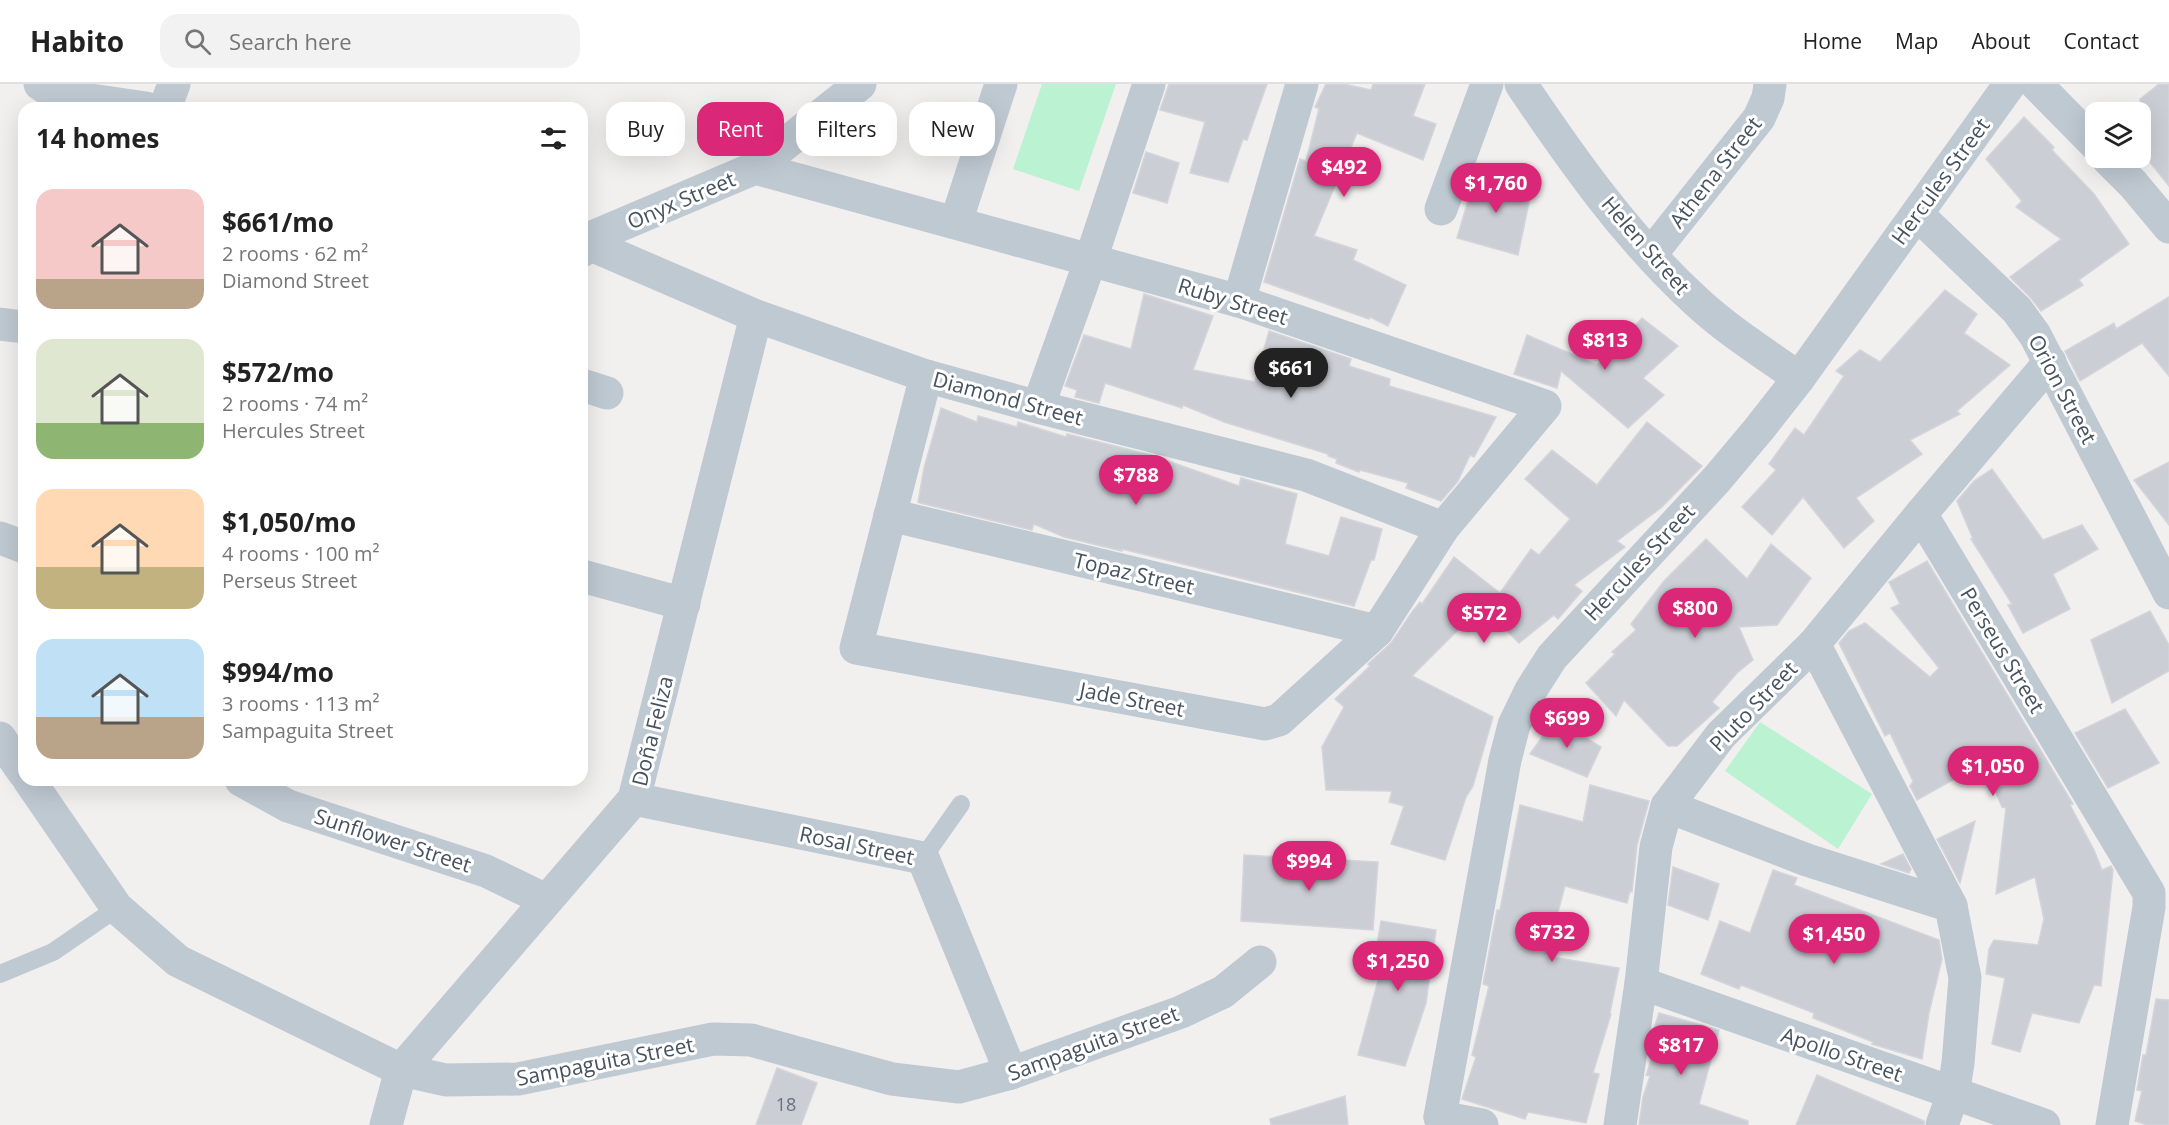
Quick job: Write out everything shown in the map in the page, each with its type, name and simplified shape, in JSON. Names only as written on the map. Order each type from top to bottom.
[{"type":"street","points":[[40,84],[56,95],[104,102]]},
{"type":"street","points":[[167,102],[174,84]]},
{"type":"street","name":"Onyx Street","points":[[588,242],[755,168],[860,84]]},
{"type":"street","points":[[956,222],[1001,84]]},
{"type":"street","points":[[1038,407],[1149,84]]},
{"type":"street","points":[[1239,301],[1302,84]]},
{"type":"street","points":[[1441,209],[1487,84]]},
{"type":"street","name":"Helen Street","points":[[1521,84],[1612,209],[1651,255],[1696,302],[1799,378]]},
{"type":"street","name":"Athena Street","points":[[1651,255],[1759,118],[1768,98],[1770,84]]},
{"type":"street","name":"Hercules Street","points":[[1434,1121],[1505,760],[1514,725],[1531,690],[1552,657],[1717,479],[1799,378],[2010,84]]},
{"type":"street","points":[[2036,84],[2085,135]]},
{"type":"street","name":"Ruby Street","points":[[755,168],[1239,301],[1545,406]]},
{"type":"street","points":[[2117,168],[2169,227]]},
{"type":"street","name":"Orion Street","points":[[1917,214],[2017,310],[2035,335],[2169,593]]},
{"type":"street","name":"Diamond Street","points":[[588,247],[756,316],[926,376],[1306,475],[1443,528]]},
{"type":"street","name":"Doña Feliza","points":[[401,1070],[634,799],[756,316]]},
{"type":"street","points":[[0,324],[18,326]]},
{"type":"street","name":"Pluto Street","points":[[1620,1125],[1641,983],[1656,848],[1667,806],[1721,735],[1814,644],[2050,362]]},
{"type":"street","name":"Jade Street","points":[[926,376],[856,648],[1265,724],[1279,720],[1377,631],[1443,528],[1545,406]]},
{"type":"street","name":"Perseus Street","points":[[1921,514],[2148,893],[2148,907],[2112,1125]]},
{"type":"street","name":"Topaz Street","points":[[890,515],[1377,631]]},
{"type":"street","points":[[0,538],[18,545]]},
{"type":"street","points":[[588,578],[684,604]]},
{"type":"street","points":[[1814,644],[1951,906],[1965,978],[1958,1063],[1953,1094],[1942,1125]]},
{"type":"street","points":[[0,738],[18,764]]},
{"type":"street","name":"Sampaguita Street","points":[[33,786],[117,908],[178,961],[401,1070],[446,1080],[518,1080],[713,1039],[751,1040],[892,1079],[959,1087],[1011,1073],[1181,1012],[1222,992],[1260,962]]},
{"type":"street","name":"Sunflower Street","points":[[252,786],[288,806],[486,871],[546,900]]},
{"type":"street","name":"Rosal Street","points":[[634,799],[924,858],[1011,1073]]},
{"type":"street","points":[[1667,806],[1807,860],[1951,906]]},
{"type":"street","name":"Apollo Street","points":[[1641,983],[2044,1125]]},
{"type":"street","points":[[386,1125],[401,1070]]},
{"type":"street","points":[[1434,1121],[1482,1125]]},
{"type":"lane","points":[[924,858],[961,804]]},
{"type":"lane","points":[[0,974],[53,952],[117,908]]},
{"type":"green space","points":[[1042,84],[1116,84],[1079,191],[1013,169]]},
{"type":"green space","points":[[1760,722],[1872,794],[1838,849],[1725,771]]},
{"type":"building","points":[[1169,84],[1267,84],[1247,140],[1243,139],[1228,182],[1190,173],[1205,122],[1160,110]]},
{"type":"building","points":[[1326,84],[1344,84],[1371,90],[1373,84],[1425,84],[1413,116],[1436,124],[1423,160],[1357,133],[1314,236],[1357,250],[1353,260],[1406,285],[1388,326],[1370,317],[1369,319],[1264,282],[1300,159],[1306,161],[1319,109],[1315,107]]},
{"type":"building","points":[[2159,84],[2169,84],[2169,186],[2151,164],[2151,102],[2140,102],[2140,99]]},
{"type":"building","points":[[2024,117],[2054,147],[2052,150],[2094,194],[2129,244],[2079,280],[2083,285],[2041,311],[2010,277],[2061,239],[2016,207],[2022,201],[1986,159]]},
{"type":"building","points":[[1146,152],[1179,163],[1167,203],[1133,193]]},
{"type":"building","points":[[1476,174],[1532,188],[1518,255],[1457,238]]},
{"type":"building","points":[[1945,290],[1977,314],[1964,333],[2010,365],[1957,411],[1960,414],[1910,440],[1922,454],[1856,498],[1874,521],[1844,548],[1803,497],[1772,535],[1742,507],[1776,470],[1769,464],[1795,428],[1804,435],[1844,376],[1836,371],[1860,350],[1880,362]]},
{"type":"building","points":[[1144,294],[1213,316],[1193,370],[1255,382],[1269,331],[1351,359],[1349,366],[1390,379],[1389,386],[1496,417],[1474,457],[1470,455],[1458,481],[1441,501],[1406,488],[1408,483],[1360,470],[1359,472],[1336,463],[1337,459],[1328,454],[1224,422],[1183,405],[1182,408],[1105,383],[1099,403],[1075,397],[1077,390],[1065,386],[1084,335],[1131,349]]},
{"type":"building","points":[[2169,297],[2169,376],[2142,343],[2080,381],[2065,351],[2114,323],[2116,329]]},
{"type":"building","points":[[1642,318],[1678,346],[1643,378],[1664,395],[1628,428],[1561,371],[1557,388],[1514,374],[1527,335],[1597,365]]},
{"type":"building","points":[[941,408],[977,422],[978,416],[1017,427],[1018,422],[1066,437],[1067,434],[1151,455],[1239,486],[1241,478],[1297,494],[1285,544],[1329,556],[1341,517],[1382,529],[1374,560],[1371,560],[1354,606],[1064,537],[1034,524],[1032,530],[920,503],[918,502],[924,468]]},
{"type":"building","points":[[1647,422],[1702,466],[1662,507],[1617,541],[1625,547],[1574,585],[1582,591],[1558,619],[1554,615],[1519,643],[1482,606],[1412,676],[1493,717],[1473,786],[1466,797],[1445,860],[1391,844],[1404,806],[1389,802],[1392,791],[1326,790],[1322,747],[1344,707],[1335,699],[1391,643],[1412,612],[1420,602],[1422,604],[1454,557],[1500,593],[1531,549],[1539,555],[1570,519],[1525,479],[1552,450],[1597,485]]},
{"type":"building","points":[[2169,462],[2169,525],[2134,480]]},
{"type":"building","points":[[1992,469],[2043,540],[2082,525],[2098,549],[2053,574],[2070,609],[2023,633],[2008,605],[2012,604],[1971,539],[1973,539],[1957,501],[1974,481]]},
{"type":"building","points":[[1706,539],[1747,579],[1771,544],[1811,578],[1777,625],[1739,627],[1753,660],[1737,673],[1712,702],[1719,708],[1677,746],[1668,746],[1624,700],[1616,716],[1586,683],[1615,654],[1612,652],[1636,630],[1631,624],[1664,581]]},
{"type":"building","points":[[1927,561],[2073,804],[2070,805],[2102,870],[2111,866],[2113,870],[2101,986],[2094,985],[2079,1023],[2032,1013],[2020,1052],[1992,1044],[2005,978],[1986,974],[1989,949],[1994,940],[2038,945],[2044,919],[2035,877],[1996,894],[2006,808],[2002,807],[1983,763],[1917,800],[1910,786],[1913,781],[1890,733],[1885,736],[1839,643],[1849,631],[1865,623],[1930,677],[1939,668],[1891,608],[1900,604],[1889,582]]},
{"type":"building","points":[[2150,611],[2169,645],[2169,671],[2112,703],[2091,640]]},
{"type":"building","points":[[2125,709],[2159,763],[2108,788],[2075,733]]},
{"type":"building","points":[[1555,719],[1601,747],[1587,777],[1530,754]]},
{"type":"building","points":[[1590,785],[1649,801],[1637,845],[1632,892],[1630,891],[1627,903],[1565,886],[1546,956],[1619,968],[1611,1014],[1593,1073],[1599,1074],[1586,1123],[1528,1112],[1525,1119],[1462,1099],[1476,1057],[1472,1055],[1489,986],[1483,984],[1497,910],[1500,910],[1520,805],[1583,822]]},
{"type":"building","points":[[1975,821],[1960,883],[1937,839]]},
{"type":"building","points":[[1903,854],[1911,869],[1909,873],[1881,864]]},
{"type":"building","points":[[1244,855],[1378,862],[1373,930],[1241,921]]},
{"type":"building","points":[[1673,867],[1719,884],[1708,920],[1668,905]]},
{"type":"building","points":[[1773,870],[1797,878],[1794,885],[1939,940],[1942,959],[1929,1013],[1922,1059],[1872,1044],[1873,1042],[1813,1018],[1814,1013],[1741,985],[1739,989],[1701,974],[1720,921],[1750,933]]},
{"type":"building","points":[[1381,921],[1436,930],[1426,1003],[1405,1066],[1358,1055],[1380,973],[1372,972]]},
{"type":"building","points":[[2156,999],[2169,1000],[2169,1125],[2147,1125],[2135,1121],[2142,1091],[2137,1090],[2143,1055],[2146,1055]]},
{"type":"building","points":[[1659,1013],[1719,1030],[1699,1104],[1748,1121],[1748,1125],[1639,1125],[1643,1097],[1650,1076],[1646,1075],[1656,1042],[1651,1041],[1652,1035]]},
{"type":"building","points":[[777,1068],[817,1083],[801,1125],[756,1125]]},
{"type":"building","points":[[1817,1075],[1924,1121],[1924,1125],[1796,1125]]},
{"type":"building","points":[[1345,1096],[1348,1125],[1271,1125],[1270,1119]]}]
